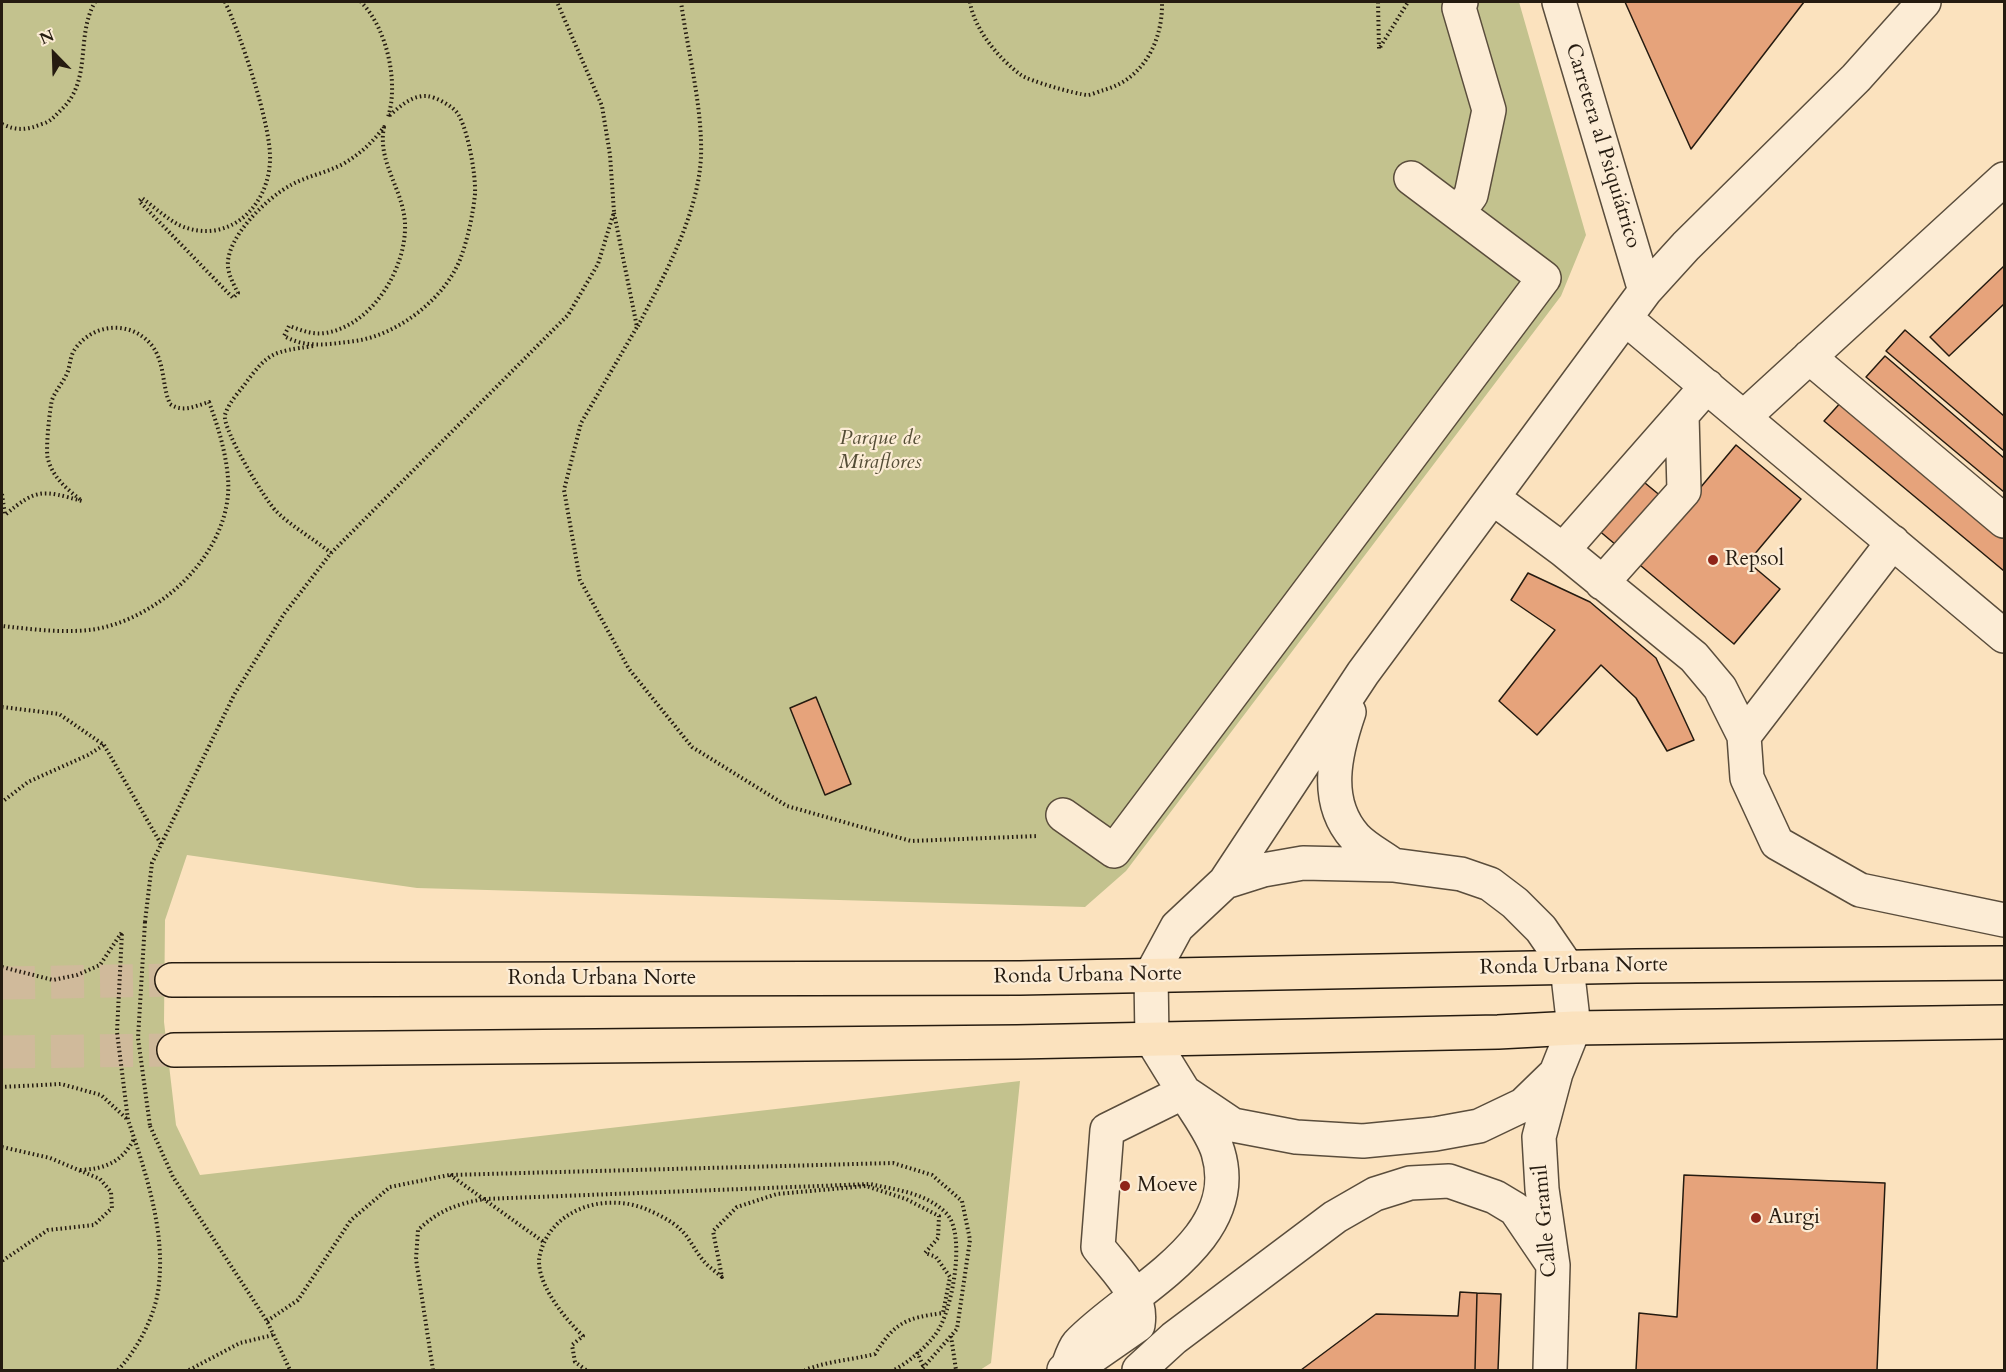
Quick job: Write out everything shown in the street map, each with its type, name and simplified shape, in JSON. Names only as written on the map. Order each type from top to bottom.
[{"type":"main road","name":"Ronda Urbana Norte","points":[[172,980],[1020,978],[1567,967],[2004,963]]},
{"type":"main road","points":[[174,1050],[1152,1040],[1498,1032],[1574,1028],[2004,1022]]},
{"type":"street","points":[[1458,213],[1471,195],[1489,110],[1459,8],[1461,2]]},
{"type":"street","name":"Carretera al Psiquiátrico","points":[[1559,2],[1645,291]]},
{"type":"street","points":[[1066,1370],[1077,1346],[1179,1261],[1205,1230],[1216,1209],[1224,1178],[1218,1150],[1152,1040],[1151,975],[1177,927],[1225,882],[1363,674],[1645,291],[1686,246],[1856,78],[1924,2]]},
{"type":"street","points":[[1063,815],[1114,851],[1544,278],[1411,178]]},
{"type":"street","points":[[1744,417],[2004,179]]},
{"type":"street","points":[[1626,319],[2004,636]]},
{"type":"street","points":[[1809,357],[2004,521]]},
{"type":"street","points":[[1563,550],[1707,386]]},
{"type":"street","points":[[1602,583],[1684,490],[1682,414]]},
{"type":"street","points":[[1493,498],[1563,550],[1694,657],[1720,688],[1744,736],[1747,778],[1777,843],[1860,890],[2004,920]]},
{"type":"street","points":[[1744,736],[1893,542]]},
{"type":"street","points":[[1363,674],[1339,742],[1334,789],[1341,817],[1356,838],[1393,865]]},
{"type":"street","points":[[1225,882],[1263,870],[1303,863],[1393,865],[1461,874],[1490,884],[1515,903],[1542,929],[1567,967],[1574,1028]]},
{"type":"street","name":"Calle Gramil","points":[[1550,1371],[1553,1265],[1542,1189],[1539,1137],[1556,1073],[1574,1028]]},
{"type":"street","points":[[1184,1092],[1233,1125],[1296,1137],[1363,1141],[1435,1134],[1479,1126],[1523,1105],[1556,1073]]},
{"type":"street","points":[[1136,1296],[1098,1247],[1107,1130],[1184,1092]]},
{"type":"street","points":[[1139,1371],[1174,1338],[1335,1217],[1375,1194],[1410,1183],[1449,1181],[1495,1197],[1515,1209],[1553,1265]]},
{"type":"path","points":[[2,124],[13,129],[24,129],[47,122],[74,96],[83,68],[84,27],[95,2]]},
{"type":"path","points":[[225,2],[234,23],[268,137],[270,160],[268,180],[251,213],[231,227],[217,232],[179,224],[142,198],[139,201],[233,298],[238,293],[228,267],[230,254],[251,218],[267,202],[291,184],[322,175],[360,153],[384,127],[383,157],[402,203],[405,222],[404,242],[399,264],[386,287],[359,318],[326,333],[310,333],[289,326],[284,336],[315,346]]},
{"type":"path","points":[[332,553],[276,511],[232,442],[225,423],[225,415],[235,397],[263,359],[284,351],[368,339],[404,323],[434,300],[461,258],[475,193],[471,154],[458,113],[427,96],[414,98],[388,117],[392,105],[392,78],[387,55],[381,34],[368,8],[361,2]]},
{"type":"path","points":[[557,2],[602,106],[610,155],[614,212],[637,327]]},
{"type":"path","points":[[681,2],[701,143],[694,202],[667,272],[581,423],[564,490],[580,580],[629,669],[692,747],[787,806],[911,841],[1048,836],[1063,815]]},
{"type":"path","points":[[970,2],[983,35],[1022,76],[1087,95],[1114,87],[1139,69],[1152,51],[1162,23],[1162,2]]},
{"type":"path","points":[[1378,2],[1379,49],[1408,2]]},
{"type":"path","points":[[290,1371],[267,1321],[173,1177],[150,1126],[138,1038],[145,922],[152,863],[234,695],[284,614],[332,553],[568,315],[598,264],[614,212]]},
{"type":"path","points":[[2,494],[5,515],[22,500],[39,492],[82,501],[62,485],[53,474],[46,448],[51,402],[68,372],[75,350],[99,330],[113,326],[134,330],[145,339],[157,356],[170,404],[177,409],[187,409],[210,402],[229,479],[223,518],[210,549],[189,577],[165,600],[131,617],[90,630],[38,630],[2,626]]},
{"type":"path","points":[[217,425],[225,423]]},
{"type":"path","points":[[2,706],[59,714],[104,745],[161,844]]},
{"type":"path","points":[[2,802],[28,782],[88,755],[104,745]]},
{"type":"path","points":[[2,967],[53,980],[77,975],[100,965],[122,932],[117,1032],[128,1120],[156,1223],[159,1285],[143,1333],[118,1371]]},
{"type":"path","points":[[2,1087],[61,1084],[101,1095],[128,1120]]},
{"type":"path","points":[[76,1170],[101,1170],[117,1161],[134,1139]]},
{"type":"path","points":[[2,1147],[50,1158],[100,1179],[111,1192],[112,1208],[94,1225],[48,1230],[2,1261]]},
{"type":"path","points":[[267,1321],[298,1300],[351,1220],[390,1187],[449,1175],[893,1163],[932,1175],[962,1201],[970,1240],[957,1329],[922,1370]]},
{"type":"path","points":[[449,1175],[545,1243]]},
{"type":"path","points":[[434,1371],[416,1259],[418,1230],[432,1217],[453,1205],[484,1199],[870,1184],[925,1197],[948,1214],[957,1239],[946,1314],[936,1334],[894,1371]]},
{"type":"path","points":[[586,1371],[575,1362],[572,1345],[583,1336],[563,1317],[545,1287],[539,1255],[557,1222],[577,1209],[604,1202],[647,1209],[680,1228],[703,1261],[722,1277],[713,1231],[737,1207],[777,1194],[866,1186],[906,1199],[939,1216],[938,1238],[925,1253],[936,1257],[950,1277],[943,1312],[914,1317],[890,1331],[875,1354],[846,1361],[828,1361],[805,1371]]},
{"type":"path","points":[[189,1371],[240,1343],[274,1335]]},
{"type":"path","points":[[951,1336],[956,1371]]},
{"type":"path","points":[[918,1352],[922,1370]]},
{"type":"green space","name":"Parque de Miraflores","points":[[2,2],[1519,2],[1586,235],[1561,296],[1126,871],[1085,907],[417,888],[187,855],[165,920],[164,1022],[176,1125],[200,1175],[1020,1081],[991,1363],[980,1370],[2,1370]]},
{"type":"building","points":[[1625,2],[1804,2],[1691,149]]},
{"type":"building","points":[[2004,266],[2004,304],[1949,356],[1930,337]]},
{"type":"building","points":[[1905,330],[2004,416],[2004,451],[1886,351]]},
{"type":"building","points":[[1885,356],[2004,458],[2004,492],[1866,377]]},
{"type":"building","points":[[1843,400],[2004,537],[2004,571],[1824,421]]},
{"type":"building","points":[[1736,445],[1801,499],[1748,562],[1780,589],[1734,644],[1597,529],[1639,478],[1680,512]]},
{"type":"building","points":[[1528,573],[1590,602],[1656,658],[1694,740],[1667,751],[1636,698],[1601,665],[1537,735],[1499,701],[1555,630],[1511,600]]},
{"type":"building","points":[[816,697],[851,784],[825,795],[790,708]]},
{"type":"building","points":[[1684,1175],[1885,1183],[1877,1370],[1636,1370],[1639,1313],[1677,1317]]},
{"type":"building","points":[[1460,1292],[1477,1293],[1475,1370],[1301,1370],[1376,1314],[1458,1316]]},
{"type":"building","points":[[1477,1293],[1501,1294],[1498,1370],[1475,1370]]},
{"type":"tunnel","points":[[2,983],[172,980]]},
{"type":"tunnel","points":[[2,1052],[174,1050]]},
{"type":"place","name":"Repsol","points":[[1713,560]]},
{"type":"place","name":"Moeve","points":[[1125,1186]]},
{"type":"place","name":"Aurgi","points":[[1756,1218]]}]
